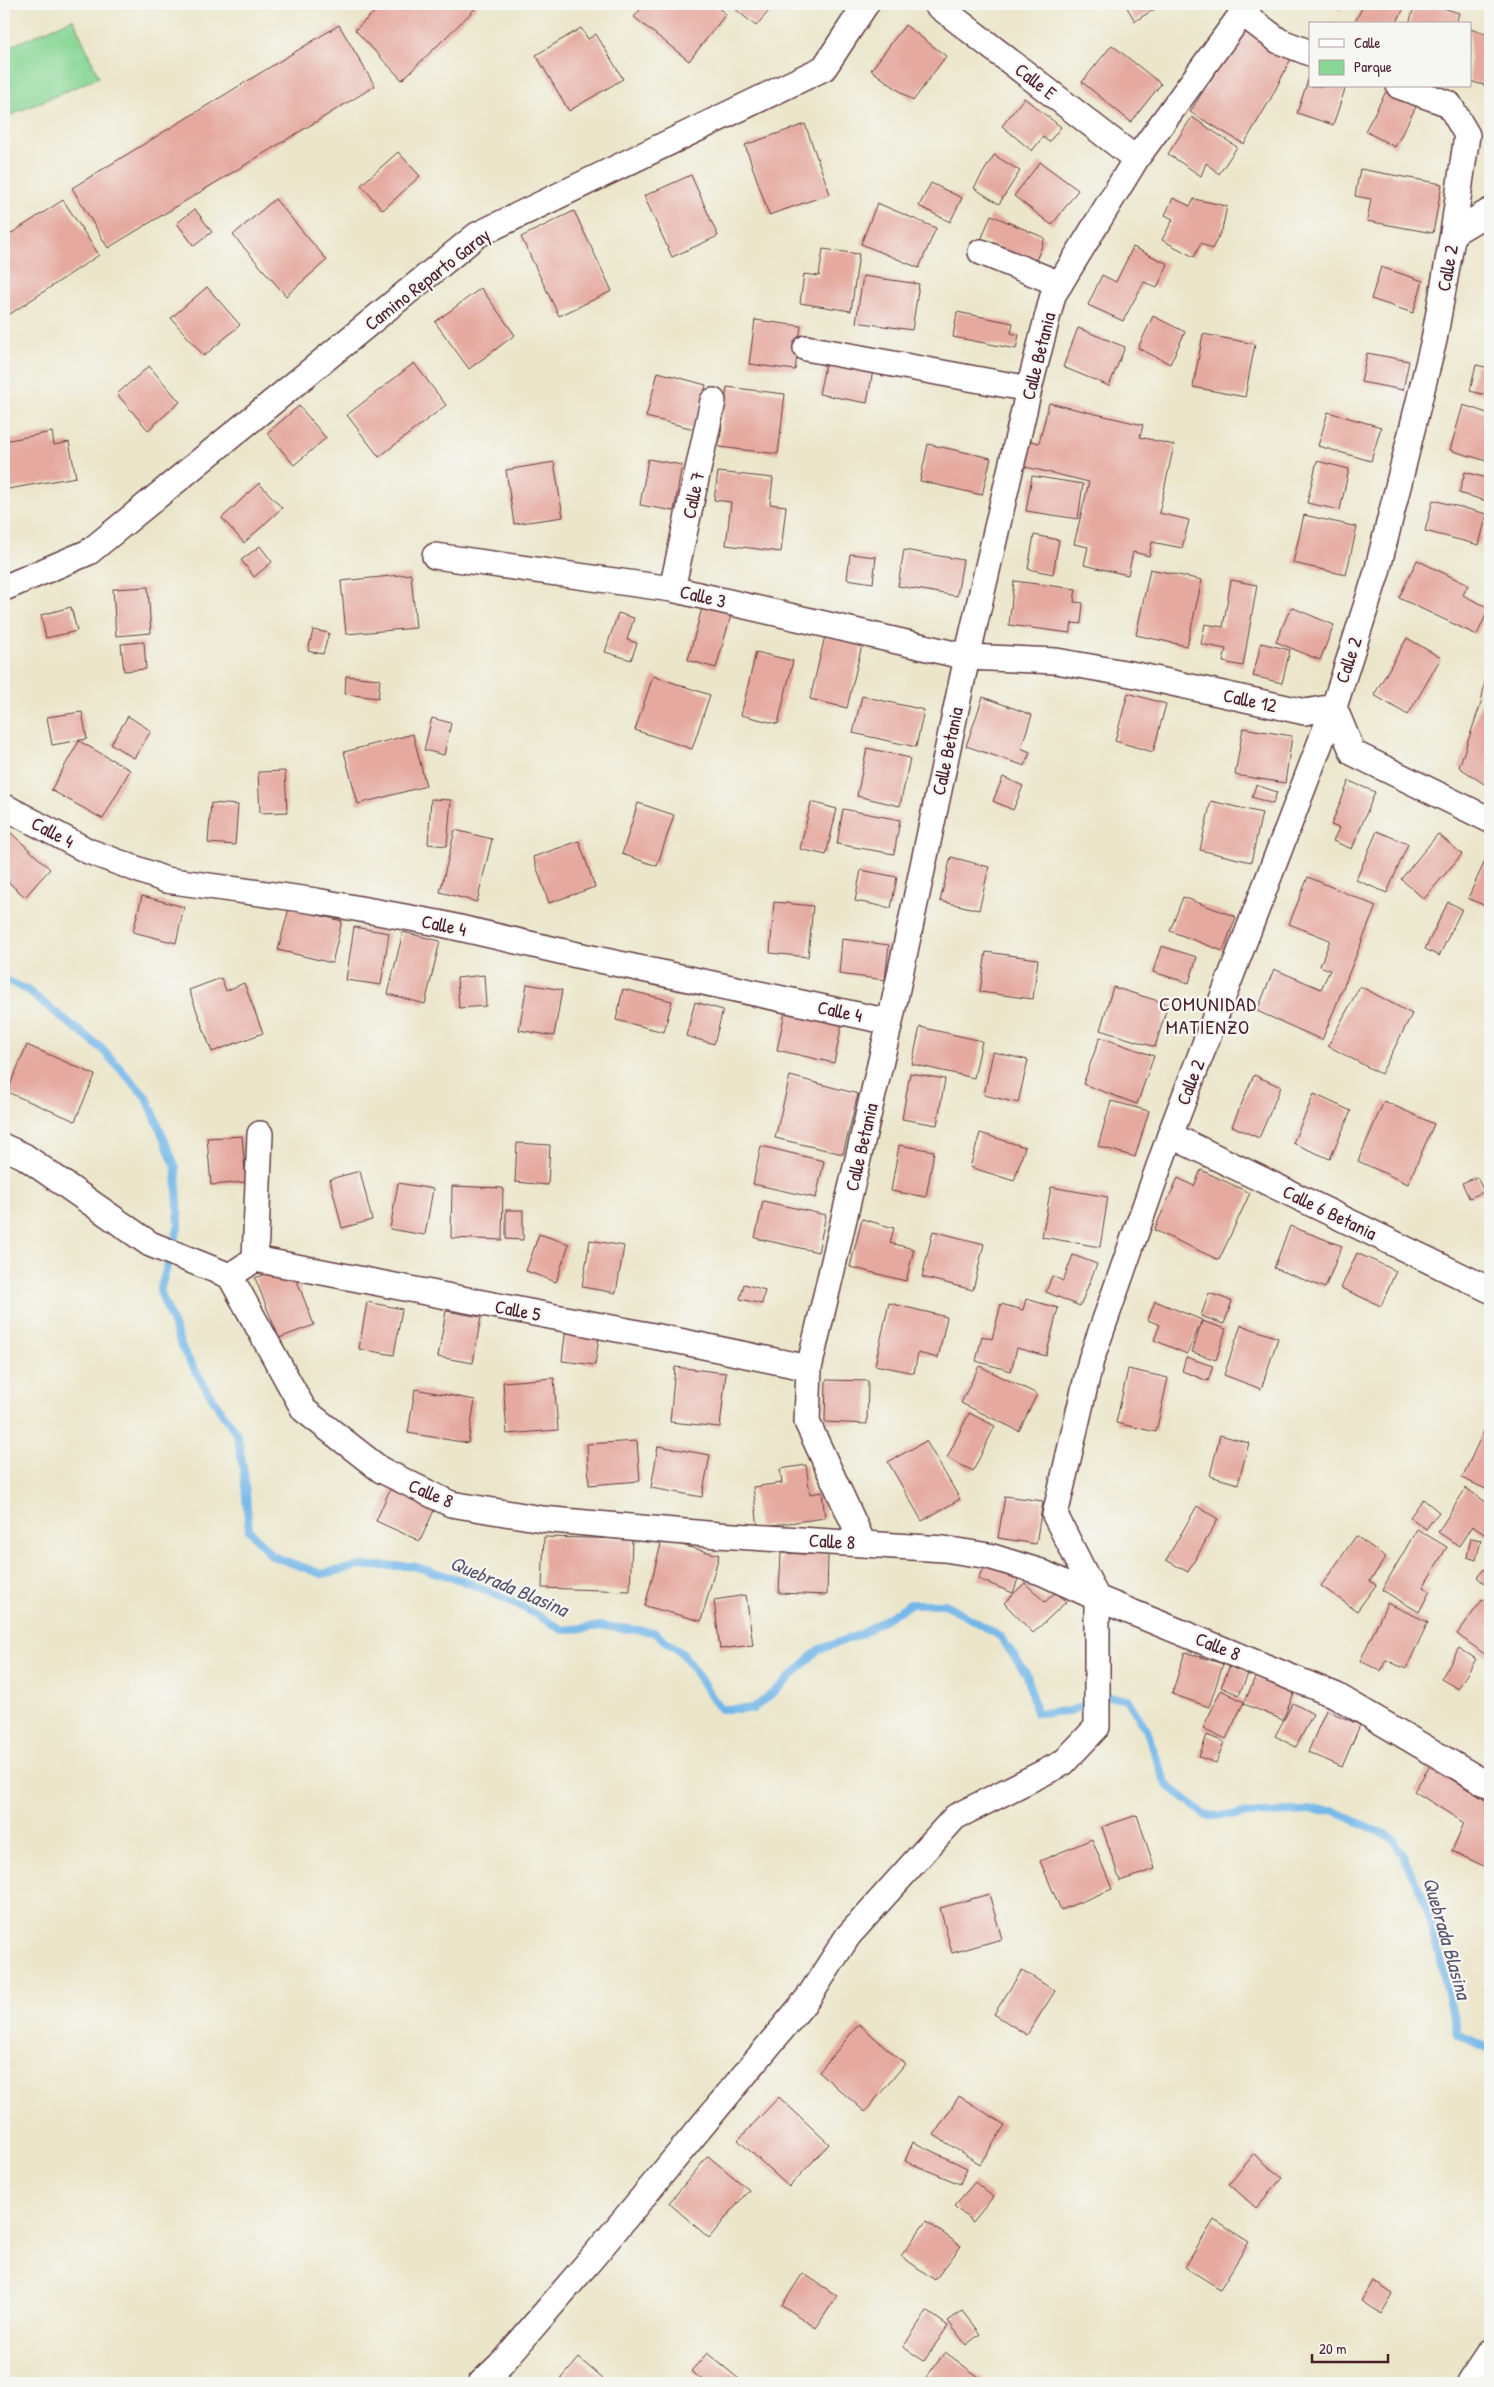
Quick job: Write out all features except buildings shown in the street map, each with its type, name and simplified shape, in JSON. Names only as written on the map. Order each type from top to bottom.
[{"type":"street","name":"Camino Reparto Garay","points":[[4,588],[89,552],[477,235],[824,68],[866,4]]},
{"type":"street","name":"Calle E","points":[[936,4],[1136,159]]},
{"type":"street","name":"Calle Betania","points":[[863,1543],[807,1422],[809,1368],[890,1022],[967,658],[1029,389],[1053,295],[1136,159],[1245,8]]},
{"type":"street","points":[[1245,8],[1279,40],[1309,53]]},
{"type":"street","name":"Calle 2","points":[[1097,1598],[1055,1515],[1091,1360],[1170,1135],[1334,707],[1377,572],[1434,340],[1453,232],[1467,135],[1449,104],[1405,88]]},
{"type":"street","points":[[1453,232],[1490,211]]},
{"type":"street","points":[[981,252],[1060,284]]},
{"type":"street","points":[[806,348],[1029,389]]},
{"type":"street","name":"Calle 7","points":[[672,589],[713,401]]},
{"type":"street","name":"Calle 3","points":[[435,556],[672,589],[967,658]]},
{"type":"street","name":"Calle 12","points":[[967,658],[1056,661],[1136,675],[1305,712],[1334,707]]},
{"type":"street","points":[[1334,707],[1353,753],[1490,820]]},
{"type":"street","name":"Calle 4","points":[[7,808],[88,851],[166,880],[316,901],[438,923],[577,955],[890,1022]]},
{"type":"street","points":[[4,1147],[24,1156],[155,1246],[230,1276],[255,1259],[260,1134]]},
{"type":"street","name":"Calle 6 Betania","points":[[1170,1135],[1490,1290]]},
{"type":"street","name":"Calle 5","points":[[255,1259],[809,1368]]},
{"type":"street","name":"Calle 8","points":[[230,1276],[304,1410],[381,1470],[451,1504],[561,1521],[718,1535],[944,1549],[989,1556],[1041,1572],[1097,1598],[1337,1696],[1490,1786]]},
{"type":"street","points":[[481,2383],[500,2364],[598,2251],[808,1998],[848,1936],[955,1816],[1063,1763],[1097,1727],[1097,1598]]},
{"type":"street","points":[[1470,2383],[1490,2353]]},
{"type":"green space","points":[[73,19],[99,77],[4,118],[4,49]]},
{"type":"waterway","name":"Quebrada Blasina","points":[[4,979],[27,990],[101,1048],[147,1098],[176,1168],[179,1225],[160,1291],[183,1350],[237,1434],[244,1473],[249,1530],[272,1556],[322,1574],[360,1566],[413,1566],[461,1580],[515,1603],[563,1630],[603,1626],[654,1632],[684,1655],[720,1709],[753,1709],[782,1685],[818,1650],[861,1634],[910,1604],[945,1604],[1000,1636],[1027,1675],[1036,1713],[1070,1711],[1104,1696],[1127,1699],[1146,1729],[1166,1784],[1206,1816],[1332,1810],[1394,1839],[1422,1894],[1442,1966],[1457,2034],[1490,2049]]},
{"type":"district","name":"COMUNIDAD MATIENZO","points":[[1208,1016]]}]
